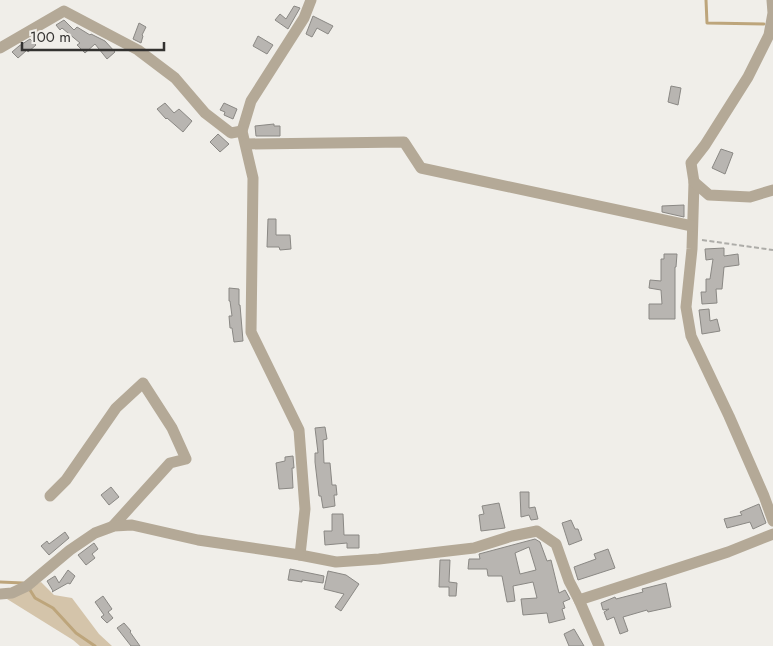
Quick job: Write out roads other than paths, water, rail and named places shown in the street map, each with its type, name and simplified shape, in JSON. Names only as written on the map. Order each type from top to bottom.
[{"type":"street","points":[[300,554],[304,510],[299,430],[251,332],[253,178],[242,131],[251,101],[304,18],[311,0]]},
{"type":"street","points":[[772,0],[773,13],[769,35],[748,77],[706,145],[691,163],[694,182],[686,307],[691,336],[741,443],[773,522]]},
{"type":"street","points":[[0,48],[64,11],[138,50],[174,78],[205,113],[231,133],[242,131]]},
{"type":"street","points":[[246,144],[404,142],[421,168],[692,232]]},
{"type":"street","points":[[694,182],[709,195],[750,197],[773,190]]},
{"type":"street","points":[[50,496],[66,480],[116,408],[143,384],[172,428],[186,459],[170,463],[113,526]]},
{"type":"street","points":[[0,594],[12,594],[27,586],[70,550],[95,533],[113,526],[132,525],[198,540],[300,554],[336,562],[474,548],[512,536],[537,531],[556,544],[569,581],[599,646]]},
{"type":"street","points":[[579,600],[728,552],[773,534]]},
{"type":"waterway","points":[[706,0],[707,23],[764,24]]},
{"type":"waterway","points":[[0,582],[23,583]]},
{"type":"waterway","points":[[30,590],[35,598],[53,608],[76,633],[95,646]]}]
